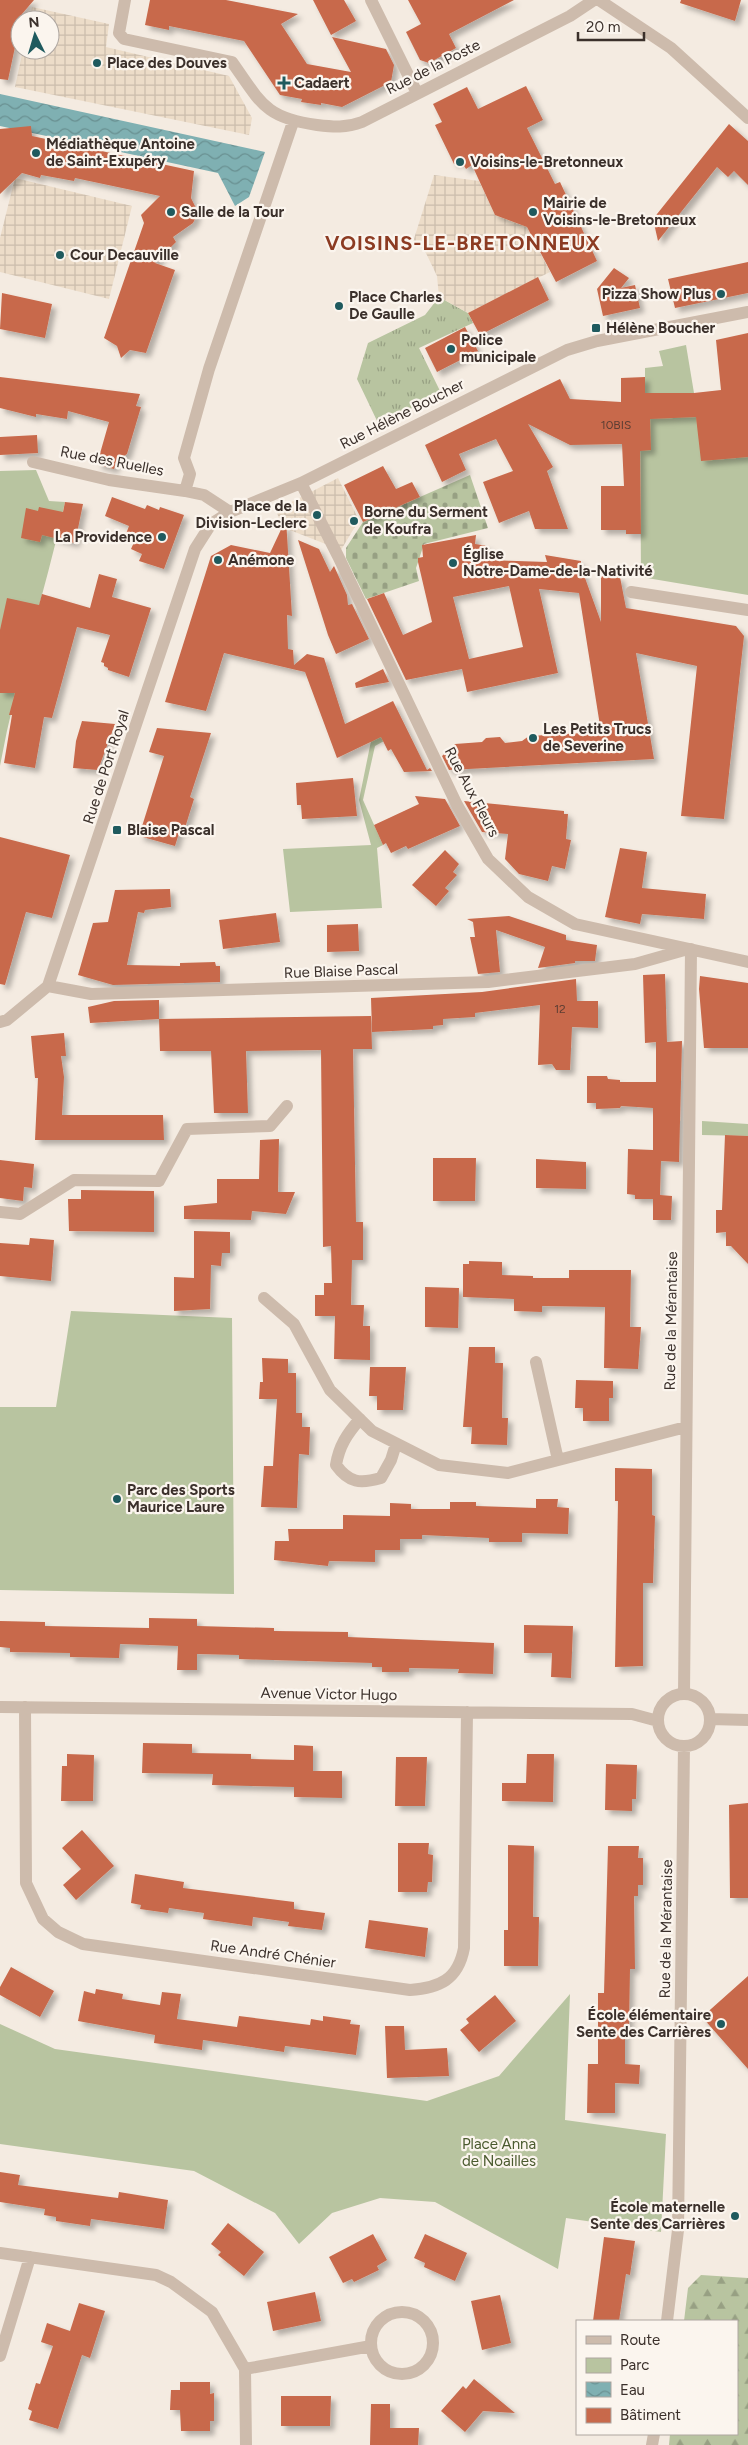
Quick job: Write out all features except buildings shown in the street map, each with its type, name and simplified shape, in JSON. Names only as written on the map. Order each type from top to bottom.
[{"type":"street","name":"Rue de la Poste","points":[[125,0],[120,33],[124,39],[232,62],[258,98],[277,116],[293,122],[341,128],[352,126],[570,16],[594,0]]},
{"type":"street","points":[[371,0],[417,93]]},
{"type":"street","points":[[599,0],[671,48],[748,118]]},
{"type":"street","points":[[185,492],[190,474],[184,458],[209,369],[293,122]]},
{"type":"street","name":"Rue Hélène Boucher","points":[[230,512],[301,483],[567,350],[596,341],[748,312]]},
{"type":"street","name":"Rue des Ruelles","points":[[33,462],[109,480],[204,495],[230,512]]},
{"type":"street","name":"Rue Aux Fleurs","points":[[301,483],[457,805],[488,858],[528,897],[575,924],[748,962]]},
{"type":"street","name":"Rue de Port Royal","points":[[48,986],[195,549],[211,524],[230,512]]},
{"type":"street","points":[[631,592],[748,610]]},
{"type":"street","name":"Rue Blaise Pascal","points":[[48,986],[91,994],[488,982],[635,964],[691,949]]},
{"type":"street","name":"Rue de la Mérantaise","points":[[684,1694],[691,949]]},
{"type":"street","points":[[0,1022],[7,1020],[48,986]]},
{"type":"street","points":[[0,1212],[20,1214],[74,1180],[159,1181],[187,1129],[270,1126],[287,1106]]},
{"type":"street","points":[[264,1298],[294,1324],[330,1390],[372,1431],[439,1465],[508,1473],[686,1428]]},
{"type":"street","points":[[536,1362],[558,1460]]},
{"type":"street","points":[[360,1419],[348,1432],[338,1450],[336,1465],[344,1477],[364,1483],[381,1478],[391,1460],[396,1444]]},
{"type":"street","points":[[684,1694],[699,1699],[704,1704],[710,1719],[705,1735],[692,1745],[684,1746],[676,1745],[663,1736],[658,1720],[662,1705],[676,1695],[684,1694]]},
{"type":"street","name":"Avenue Victor Hugo","points":[[0,1707],[632,1714],[658,1720]]},
{"type":"street","name":"Rue André Chénier","points":[[25,1707],[26,1883],[42,1920],[58,1932],[83,1944],[410,1990],[427,1989],[441,1985],[462,1963],[464,1948],[467,1712]]},
{"type":"street","points":[[710,1719],[748,1720]]},
{"type":"street","name":"Rue de la Mérantaise","points":[[667,2320],[678,2230],[684,1746]]},
{"type":"street","points":[[0,2253],[156,2275],[171,2282],[212,2312],[245,2369],[246,2445]]},
{"type":"street","points":[[0,2356],[30,2257]]},
{"type":"street","points":[[393,2313],[408,2313],[423,2320],[433,2338],[430,2358],[424,2365],[406,2374],[387,2370],[380,2364],[371,2346],[376,2326],[393,2313]]},
{"type":"street","points":[[245,2369],[371,2346]]},
{"type":"green space","points":[[439,297],[468,313],[473,323],[419,348],[441,393],[379,425],[357,379],[368,343],[425,315]]},
{"type":"green space","points":[[686,345],[694,393],[748,423],[748,595],[641,577],[640,419],[645,418],[645,368],[663,366],[659,351]]},
{"type":"green space","points":[[36,470],[49,501],[65,502],[14,700],[0,766],[0,471]]},
{"type":"green space","points":[[470,475],[488,528],[424,544],[416,568],[419,581],[366,599],[346,558],[346,548],[363,522]]},
{"type":"green space","points":[[391,732],[393,736],[375,746],[363,800],[383,845],[377,848],[382,908],[290,912],[283,849],[371,845],[359,800],[371,741]]},
{"type":"green space","points":[[702,1121],[748,1124],[748,1136],[702,1135]]},
{"type":"green space","name":"Parc des Sports Maurice Laure","points":[[71,1311],[232,1318],[234,1594],[0,1590],[0,1407],[56,1407]]},
{"type":"green space","name":"Place Anna de Noailles","points":[[570,1994],[565,2120],[666,2134],[661,2232],[566,2218],[558,2269],[435,2202],[380,2198],[332,2213],[299,2244],[275,2213],[194,2171],[0,2144],[0,2024],[55,2049],[427,2101],[499,2076]]},
{"type":"green space","points":[[701,2275],[748,2278],[748,2445],[669,2445],[670,2435],[738,2435],[738,2320],[684,2320],[688,2288]]},
{"type":"shaded area","name":"Place des Douves","points":[[32,7],[46,10],[31,10]]},
{"type":"shaded area","name":"Place des Douves","points":[[60,13],[109,24],[106,47],[229,76],[252,118],[249,135],[15,87],[21,60],[60,60]]},
{"type":"shaded area","points":[[434,175],[479,181],[495,215],[527,227],[550,272],[468,313],[439,297],[437,276],[424,249],[413,242]]},
{"type":"shaded area","name":"Cour Decauville","points":[[15,178],[132,206],[109,299],[0,272],[0,238]]},
{"type":"shaded area","name":"Place de la Division-Leclerc","points":[[338,478],[359,520],[341,550],[282,527],[276,510]]},
{"type":"water","points":[[0,94],[265,152],[249,197],[235,206],[218,173],[0,126]]},
{"type":"place","name":"Place des Douves","points":[[97,63]]},
{"type":"place","name":"Cadaert","points":[[284,83]]},
{"type":"place","name":"Médiathèque Antoine de Saint-Exupéry","points":[[36,153]]},
{"type":"place","name":"Voisins-le-Bretonneux","points":[[460,162]]},
{"type":"place","name":"Salle de la Tour","points":[[171,212]]},
{"type":"place","name":"Mairie de Voisins-le-Bretonneux","points":[[533,212]]},
{"type":"place","name":"Cour Decauville","points":[[60,255]]},
{"type":"place","name":"Pizza Show Plus","points":[[721,294]]},
{"type":"place","name":"Place Charles De Gaulle","points":[[339,306]]},
{"type":"place","name":"Hélène Boucher","points":[[596,328]]},
{"type":"place","name":"Police municipale","points":[[451,349]]},
{"type":"place","name":"Place de la Division-Leclerc","points":[[317,515]]},
{"type":"place","name":"Borne du Serment de Koufra","points":[[354,521]]},
{"type":"place","name":"La Providence","points":[[162,537]]},
{"type":"place","name":"Anémone","points":[[218,560]]},
{"type":"place","name":"Église Notre-Dame-de-la-Nativité","points":[[453,563]]},
{"type":"place","name":"Les Petits Trucs de Severine","points":[[533,738]]},
{"type":"place","name":"Blaise Pascal","points":[[117,830]]},
{"type":"place","name":"Parc des Sports Maurice Laure","points":[[117,1499]]},
{"type":"place","name":"École élémentaire Sente des Carrières","points":[[721,2024]]},
{"type":"place","name":"École maternelle Sente des Carrières","points":[[735,2216]]},
{"type":"district","name":"VOISINS-LE-BRETONNEUX","points":[[463,243]]}]
